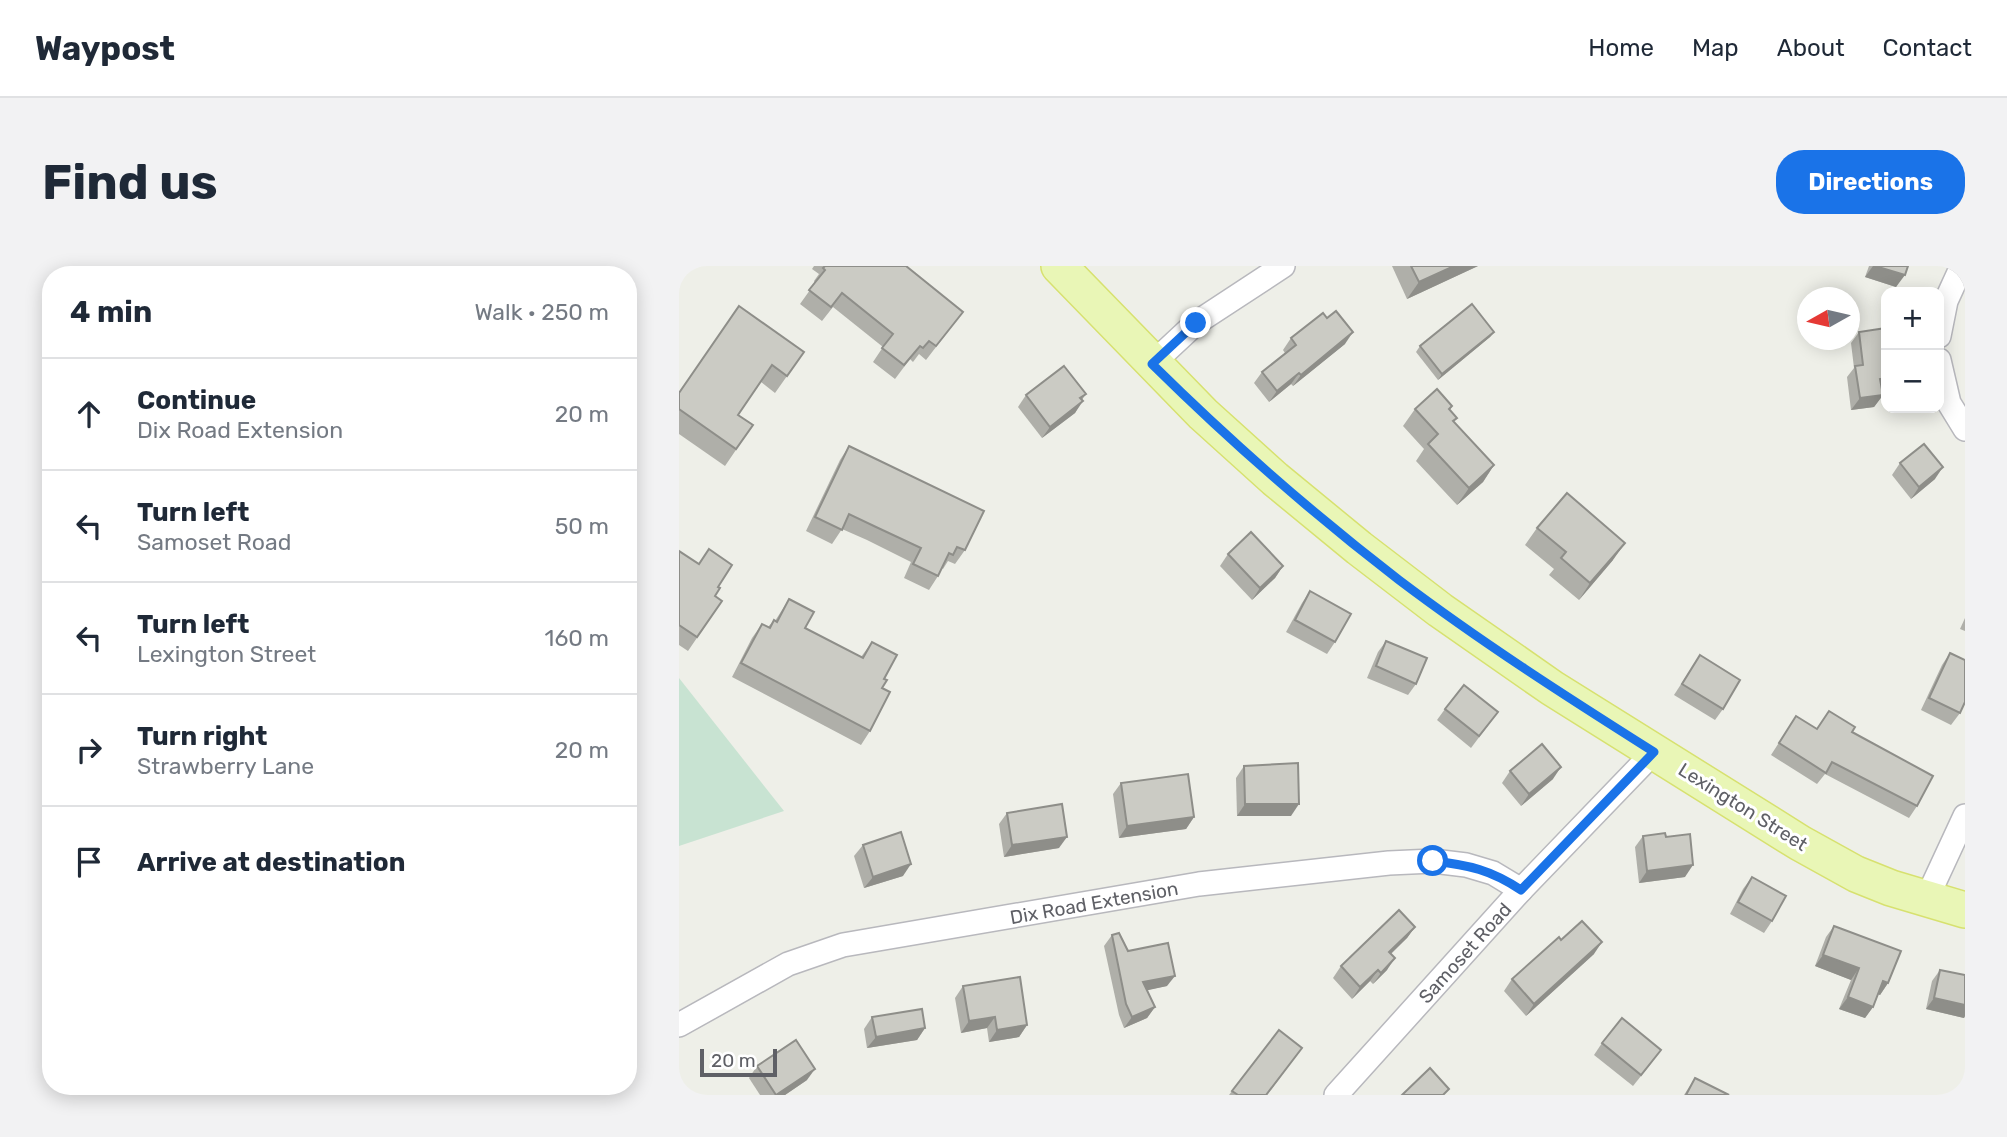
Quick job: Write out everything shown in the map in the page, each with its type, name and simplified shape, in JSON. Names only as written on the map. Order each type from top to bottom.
[{"type":"main road","name":"Lexington Street","points":[[1059,266],[1152,364],[1275,478],[1399,579],[1552,688],[1800,843],[1856,874],[1926,900],[1965,910]]},
{"type":"street","points":[[1152,364],[1196,323],[1283,266]]},
{"type":"street","points":[[1944,311],[1962,266]]},
{"type":"street","points":[[1944,382],[1949,403],[1965,429]]},
{"type":"street","name":"Samoset Road","points":[[1336,1095],[1521,890],[1654,752]]},
{"type":"street","points":[[1926,900],[1965,816]]},
{"type":"street","name":"Dix Road Extension","points":[[679,1025],[788,964],[843,946],[1199,884],[1344,867],[1433,861],[1480,868],[1521,890]]},
{"type":"green space","points":[[679,678],[784,811],[679,846]]},
{"type":"building","points":[[825,266],[906,266],[963,312],[936,346],[929,341],[923,348],[920,346],[904,365],[882,348],[893,334],[842,293],[831,307],[809,290],[825,270]]},
{"type":"building","points":[[1411,266],[1454,266],[1419,282]]},
{"type":"building","points":[[1875,266],[1908,266],[1905,275]]},
{"type":"building","points":[[1472,304],[1494,332],[1442,374],[1420,346]]},
{"type":"building","points":[[739,306],[804,352],[787,376],[772,365],[738,415],[753,425],[736,449],[679,409],[679,393]]},
{"type":"building","points":[[1336,311],[1353,332],[1277,391],[1262,372],[1296,345],[1291,338],[1323,313],[1327,318]]},
{"type":"building","points":[[1881,329],[1881,395],[1860,398],[1855,366],[1863,365],[1860,332]]},
{"type":"building","points":[[1064,366],[1086,394],[1080,398],[1083,401],[1050,427],[1026,395]]},
{"type":"building","points":[[1437,389],[1452,406],[1449,409],[1457,418],[1453,421],[1494,465],[1469,488],[1428,444],[1438,434],[1415,409]]},
{"type":"building","points":[[1924,444],[1943,467],[1919,487],[1900,463]]},
{"type":"building","points":[[849,446],[984,511],[965,550],[957,547],[953,555],[949,553],[938,576],[913,564],[921,548],[849,514],[842,530],[815,517]]},
{"type":"building","points":[[1567,493],[1625,543],[1590,583],[1561,558],[1566,552],[1537,528]]},
{"type":"building","points":[[1251,532],[1283,566],[1260,588],[1228,554]]},
{"type":"building","points":[[709,549],[732,565],[715,596],[722,601],[697,637],[679,625],[679,551],[699,564]]},
{"type":"building","points":[[1310,591],[1351,614],[1335,642],[1295,620]]},
{"type":"building","points":[[789,599],[814,612],[805,628],[863,658],[872,642],[897,655],[882,688],[890,692],[870,731],[741,663],[762,624],[770,628],[774,620],[777,622]]},
{"type":"building","points":[[1386,641],[1427,658],[1416,684],[1376,666]]},
{"type":"building","points":[[1950,653],[1965,660],[1965,702],[1960,713],[1929,698]]},
{"type":"building","points":[[1700,655],[1740,680],[1723,709],[1682,684]]},
{"type":"building","points":[[1464,685],[1498,712],[1479,736],[1445,709]]},
{"type":"building","points":[[1829,711],[1855,727],[1852,732],[1933,776],[1917,806],[1832,762],[1826,773],[1779,743],[1796,716],[1817,729]]},
{"type":"building","points":[[1542,744],[1561,767],[1529,794],[1510,771]]},
{"type":"building","points":[[1298,763],[1299,804],[1245,804],[1244,766]]},
{"type":"building","points":[[1188,774],[1194,817],[1127,826],[1121,783]]},
{"type":"building","points":[[1062,804],[1067,837],[1012,845],[1007,813]]},
{"type":"building","points":[[901,832],[911,864],[873,877],[863,845]]},
{"type":"building","points":[[1665,833],[1666,837],[1690,834],[1693,865],[1647,871],[1643,836]]},
{"type":"building","points":[[1752,877],[1786,896],[1772,921],[1738,902]]},
{"type":"building","points":[[1399,910],[1415,927],[1389,952],[1395,958],[1381,973],[1378,970],[1360,987],[1341,966]]},
{"type":"building","points":[[1582,921],[1602,942],[1534,1004],[1512,979],[1559,937],[1561,940]]},
{"type":"building","points":[[1834,926],[1901,951],[1888,983],[1883,981],[1873,1007],[1848,997],[1859,968],[1823,955]]},
{"type":"building","points":[[1119,933],[1128,951],[1168,943],[1175,976],[1143,982],[1155,1007],[1132,1017],[1126,1004],[1112,935]]},
{"type":"building","points":[[1940,970],[1965,975],[1965,1005],[1934,998]]},
{"type":"building","points":[[1020,977],[1027,1025],[997,1030],[995,1017],[969,1021],[963,986]]},
{"type":"building","points":[[922,1009],[925,1028],[876,1037],[872,1017]]},
{"type":"building","points":[[1622,1018],[1661,1050],[1641,1075],[1602,1043]]},
{"type":"building","points":[[1279,1030],[1302,1048],[1266,1095],[1238,1095],[1232,1091]]},
{"type":"building","points":[[796,1040],[815,1069],[776,1095],[757,1066]]},
{"type":"building","points":[[1430,1068],[1449,1089],[1443,1095],[1402,1095]]},
{"type":"building","points":[[1695,1078],[1729,1095],[1686,1095]]},
{"type":"route","points":[[1196,323],[1152,364],[1203,414],[1359,548],[1440,610],[1552,688],[1654,752],[1521,890],[1480,868],[1433,861]]}]
